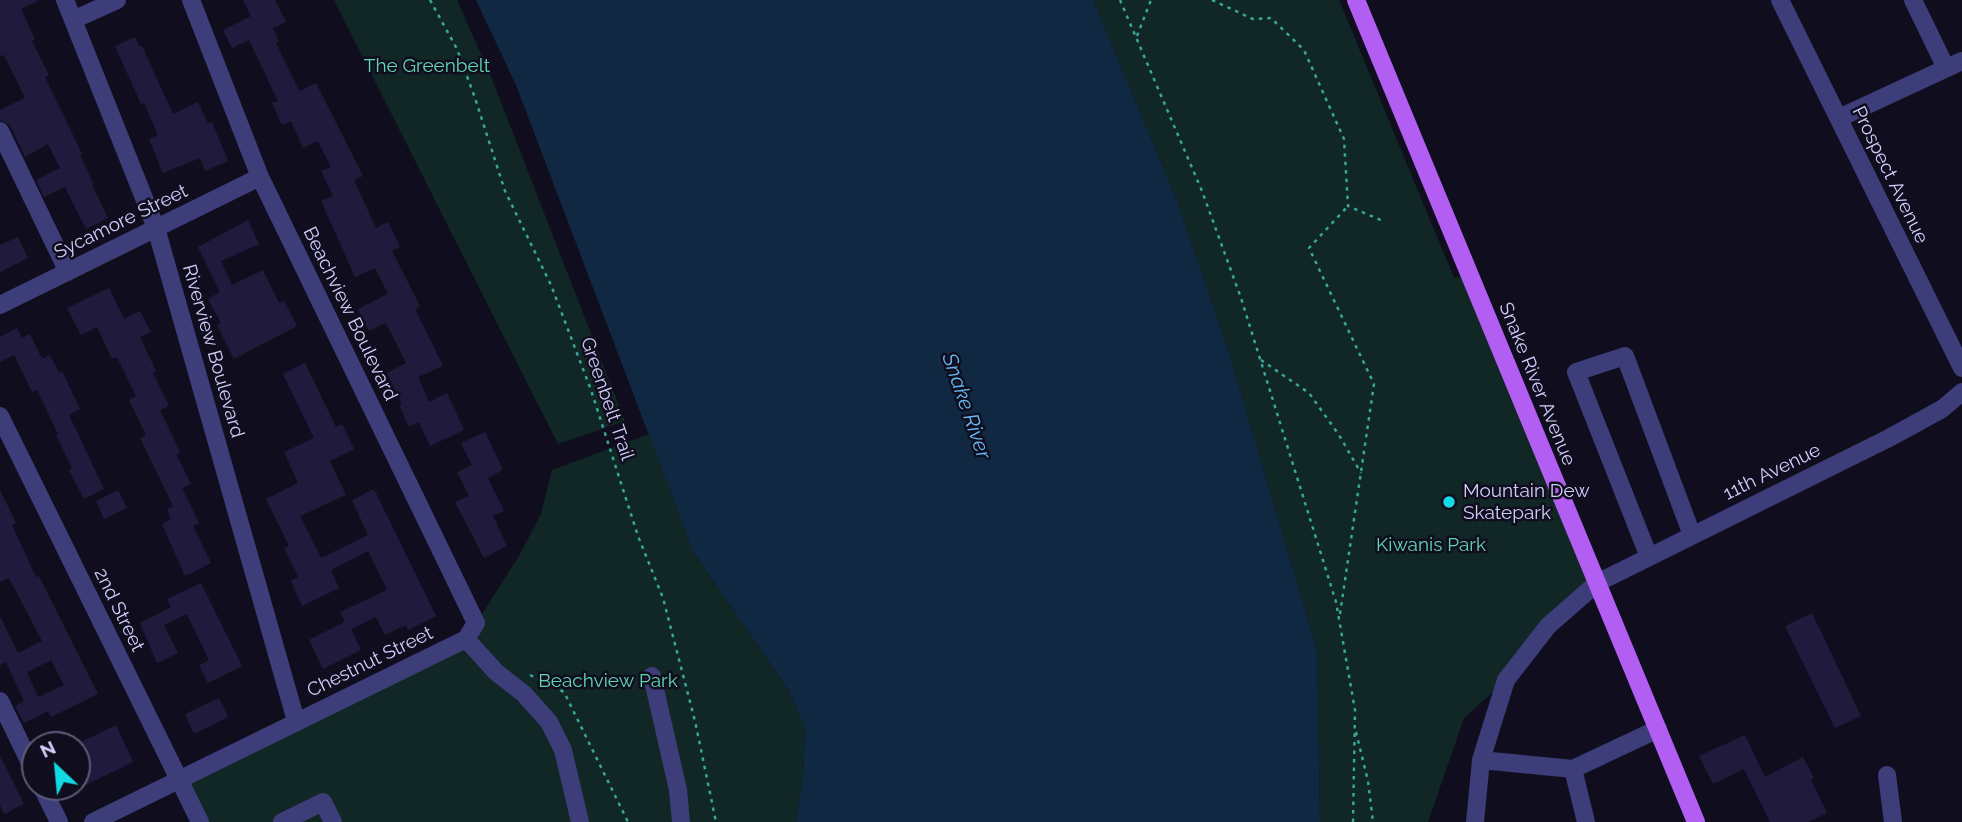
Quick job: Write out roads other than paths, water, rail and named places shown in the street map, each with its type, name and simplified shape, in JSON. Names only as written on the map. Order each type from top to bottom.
[{"type":"main road","name":"Snake River Avenue","points":[[1356,0],[1696,822]]},
{"type":"street","name":"Riverview Boulevard","points":[[65,0],[156,228],[296,721]]},
{"type":"street","points":[[73,20],[117,0]]},
{"type":"street","name":"Beachview Boulevard","points":[[191,0],[260,177],[476,623],[466,639]]},
{"type":"street","name":"Prospect Avenue","points":[[1780,0],[1962,368]]},
{"type":"street","points":[[1839,118],[1957,67],[1913,0]]},
{"type":"street","points":[[0,131],[68,272]]},
{"type":"street","name":"Sycamore Street","points":[[0,305],[260,177]]},
{"type":"street","points":[[1649,557],[1576,372],[1625,356],[1692,535]]},
{"type":"street","name":"11th Avenue","points":[[1475,822],[1481,760],[1506,680],[1548,626],[1597,583],[1889,438],[1942,409],[1962,392]]},
{"type":"street","name":"2nd Street","points":[[0,416],[200,822]]},
{"type":"street","points":[[466,639],[496,672],[524,694],[549,722],[563,750],[580,822]]},
{"type":"street","name":"Chestnut Street","points":[[93,822],[466,639]]},
{"type":"street","points":[[652,676],[678,790],[681,822]]},
{"type":"street","points":[[0,701],[21,744]]},
{"type":"street","points":[[1481,760],[1573,769],[1658,729]]},
{"type":"street","points":[[1573,769],[1586,822]]},
{"type":"street","points":[[1887,775],[1893,822]]},
{"type":"street","points":[[49,801],[59,822]]},
{"type":"street","points":[[282,822],[323,802],[333,822]]},
{"type":"water","name":"Snake River","points":[[476,0],[1093,0],[1174,193],[1226,343],[1317,650],[1320,822],[796,822],[803,777],[805,728],[789,691],[693,551],[516,85]]},
{"type":"place","name":"Mountain Dew Skatepark","points":[[1449,502]]},
{"type":"park label","name":"The Greenbelt","points":[[427,66]]},
{"type":"park label","name":"Kiwanis Park","points":[[1431,545]]},
{"type":"park label","name":"Beachview Park","points":[[608,681]]}]
